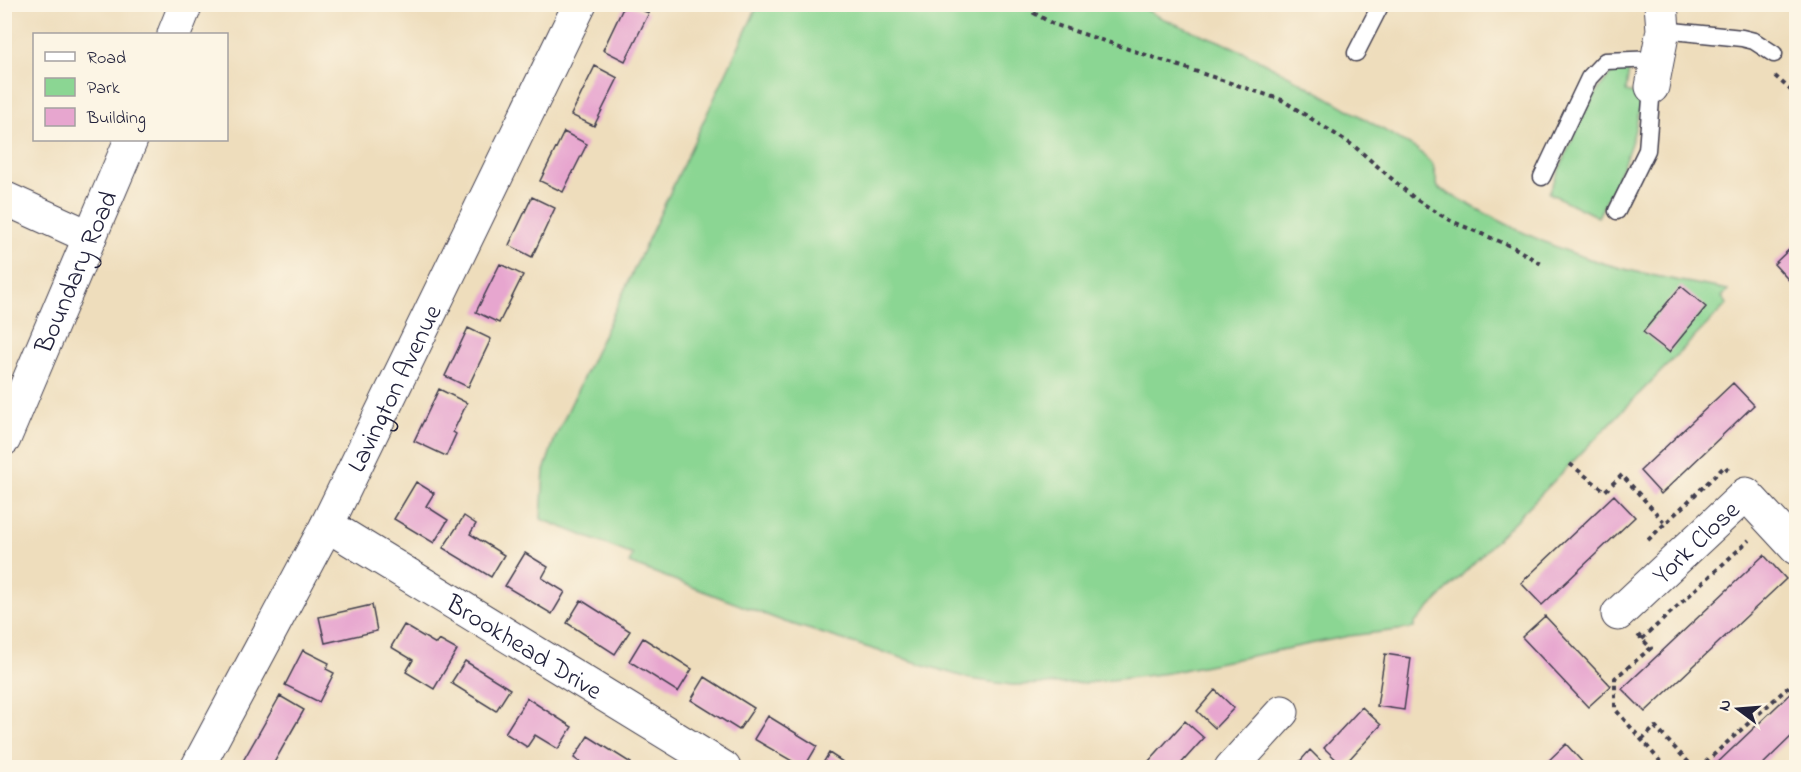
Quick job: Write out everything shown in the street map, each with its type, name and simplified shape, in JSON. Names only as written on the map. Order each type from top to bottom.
[{"type":"street","points":[[174,33],[186,4]]},
{"type":"street","name":"Lavington Avenue","points":[[197,768],[327,525],[580,4]]},
{"type":"street","name":"Boundary Road","points":[[4,439],[130,141]]},
{"type":"street","points":[[4,198],[90,237]]},
{"type":"street","name":"York Close","points":[[1618,614],[1687,546],[1746,494],[1797,548]]},
{"type":"street","name":"Brookhead Drive","points":[[327,525],[724,768]]},
{"type":"street","points":[[1232,768],[1282,712]]},
{"type":"lane","points":[[1356,53],[1381,4]]},
{"type":"lane","points":[[1542,177],[1589,78],[1605,61],[1659,45],[1742,38],[1754,41],[1774,54]]},
{"type":"lane","points":[[1617,211],[1647,150],[1659,45]]},
{"type":"path","points":[[1031,4],[1034,13],[1053,24],[1282,100],[1354,146],[1414,198],[1449,220],[1515,248],[1543,265]]},
{"type":"path","points":[[1570,464],[1605,491],[1622,475],[1687,546]]},
{"type":"path","points":[[1642,639],[1771,520]]},
{"type":"path","points":[[1618,614],[1651,648],[1616,678],[1615,709],[1666,768]]},
{"type":"path","points":[[1699,768],[1797,680]]},
{"type":"path","points":[[1642,740],[1655,728],[1694,768]]},
{"type":"green space","points":[[758,5],[1140,5],[1158,16],[1225,44],[1305,84],[1418,150],[1433,165],[1438,188],[1505,224],[1557,247],[1612,266],[1728,290],[1722,297],[1727,304],[1414,624],[1414,628],[1349,636],[1168,673],[1087,683],[1012,685],[970,679],[785,622],[629,563],[633,555],[541,519],[544,471],[555,438]]},
{"type":"green space","points":[[1620,68],[1629,68],[1626,92],[1641,96],[1639,112],[1626,158],[1598,217],[1549,193],[1590,105],[1610,75]]},
{"type":"building","points":[[625,4],[649,13],[625,61],[603,50]]},
{"type":"building","points":[[595,66],[618,78],[594,126],[571,115]]},
{"type":"building","points":[[564,132],[587,144],[563,192],[540,181]]},
{"type":"building","points":[[532,197],[555,208],[532,257],[509,245]]},
{"type":"building","points":[[1796,243],[1796,288],[1774,264]]},
{"type":"building","points":[[500,264],[523,275],[499,323],[476,312]]},
{"type":"building","points":[[1681,286],[1706,307],[1669,352],[1643,332]]},
{"type":"building","points":[[468,328],[491,339],[468,387],[445,376]]},
{"type":"building","points":[[1733,383],[1754,405],[1661,494],[1640,471]]},
{"type":"building","points":[[439,389],[467,403],[453,432],[456,434],[446,456],[414,441]]},
{"type":"building","points":[[416,482],[434,493],[426,506],[448,520],[434,543],[394,519]]},
{"type":"building","points":[[1614,495],[1635,517],[1542,605],[1521,583]]},
{"type":"building","points":[[464,516],[476,524],[470,534],[504,555],[491,577],[443,548]]},
{"type":"building","points":[[525,553],[548,567],[542,578],[565,592],[552,614],[505,586]]},
{"type":"building","points":[[1764,555],[1786,579],[1645,712],[1622,689]]},
{"type":"building","points":[[581,600],[630,631],[615,654],[567,623]]},
{"type":"building","points":[[372,605],[377,631],[325,643],[319,617]]},
{"type":"building","points":[[1545,616],[1611,686],[1588,707],[1522,637]]},
{"type":"building","points":[[404,625],[436,644],[439,640],[457,650],[434,689],[406,672],[413,660],[391,647]]},
{"type":"building","points":[[643,638],[692,669],[678,692],[629,661]]},
{"type":"building","points":[[303,650],[329,663],[326,669],[334,673],[319,702],[285,685]]},
{"type":"building","points":[[1385,654],[1411,658],[1404,710],[1377,706]]},
{"type":"building","points":[[465,661],[510,689],[496,711],[451,683]]},
{"type":"building","points":[[705,677],[754,708],[739,730],[691,700]]},
{"type":"building","points":[[1796,688],[1796,732],[1759,768],[1712,768]]},
{"type":"building","points":[[1215,690],[1234,708],[1215,728],[1197,711]]},
{"type":"building","points":[[280,696],[304,710],[271,768],[239,768]]},
{"type":"building","points":[[527,698],[572,727],[558,749],[535,735],[527,747],[505,733]]},
{"type":"building","points":[[1362,707],[1381,725],[1343,766],[1324,748]]},
{"type":"building","points":[[768,716],[817,746],[804,768],[754,739]]},
{"type":"building","points":[[1185,721],[1204,738],[1177,768],[1154,768],[1148,762]]},
{"type":"building","points":[[588,736],[631,763],[628,768],[588,768],[574,758]]},
{"type":"building","points":[[1566,744],[1584,764],[1580,768],[1550,768],[1546,763]]},
{"type":"building","points":[[1310,750],[1328,768],[1294,768]]},
{"type":"building","points":[[829,753],[852,768],[820,768]]}]
